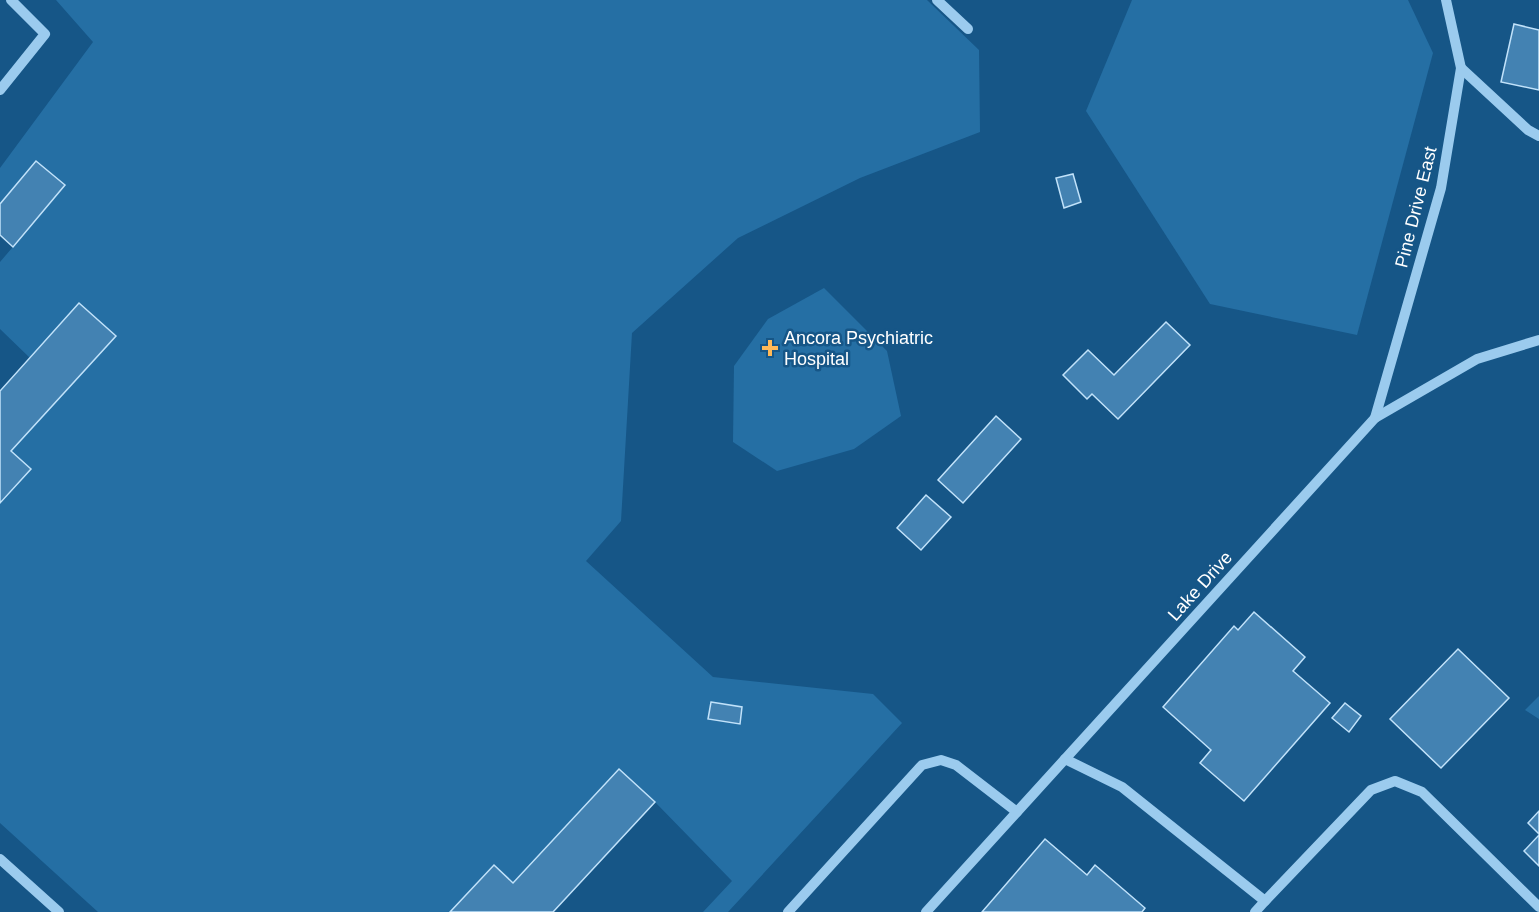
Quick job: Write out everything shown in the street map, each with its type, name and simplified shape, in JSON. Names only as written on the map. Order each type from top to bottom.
[{"type":"lane","points":[[0,90],[45,34],[11,0]]},
{"type":"lane","points":[[937,0],[968,29]]},
{"type":"lane","name":"Pine Drive East","points":[[1375,418],[1441,188],[1461,68],[1446,0]]},
{"type":"lane","points":[[1461,68],[1528,130],[1539,136]]},
{"type":"lane","name":"Lake Drive","points":[[926,912],[1375,418],[1477,359],[1539,340]]},
{"type":"lane","points":[[1065,759],[1122,787],[1265,901]]},
{"type":"lane","points":[[788,912],[922,765],[941,760],[956,765],[1017,812]]},
{"type":"lane","points":[[1255,912],[1371,790],[1395,782],[1422,792],[1539,908]]},
{"type":"lane","points":[[0,859],[59,912]]},
{"type":"shaded area","points":[[56,0],[927,0],[979,50],[980,132],[860,178],[738,238],[632,333],[621,521],[586,561],[713,677],[873,694],[902,723],[728,912],[703,912],[732,881],[655,802],[619,769],[513,883],[493,866],[450,912],[98,912],[0,823],[0,503],[31,469],[11,451],[116,336],[30,358],[0,329],[0,262],[65,186],[36,161],[0,204],[0,168],[93,42]]},
{"type":"shaded area","points":[[1132,0],[1408,0],[1433,53],[1357,335],[1210,304],[1086,111]]},
{"type":"shaded area","points":[[824,288],[887,351],[901,416],[854,449],[777,471],[733,442],[734,366],[768,319]]},
{"type":"shaded area","points":[[1539,696],[1539,719],[1525,710]]},
{"type":"building","points":[[1514,24],[1539,30],[1539,90],[1501,82]]},
{"type":"building","points":[[36,161],[65,185],[13,247],[0,235],[0,204]]},
{"type":"building","points":[[1073,174],[1081,202],[1064,208],[1056,178]]},
{"type":"building","points":[[79,303],[116,336],[11,451],[31,469],[0,503],[0,391]]},
{"type":"building","points":[[1166,322],[1190,345],[1118,419],[1092,394],[1087,399],[1063,375],[1088,350],[1114,375]]},
{"type":"building","points":[[996,416],[1021,439],[963,503],[938,480]]},
{"type":"building","points":[[926,495],[951,517],[921,550],[897,528]]},
{"type":"building","points":[[1254,612],[1305,657],[1293,671],[1330,703],[1244,801],[1200,763],[1211,750],[1163,707],[1234,626],[1238,630]]},
{"type":"building","points":[[1458,649],[1509,698],[1441,768],[1390,719]]},
{"type":"building","points":[[711,702],[742,707],[740,724],[708,719]]},
{"type":"building","points":[[1345,703],[1361,716],[1349,732],[1332,718]]},
{"type":"building","points":[[619,769],[655,802],[553,912],[450,912],[494,865],[513,883]]},
{"type":"building","points":[[1539,811],[1539,834],[1528,823]]},
{"type":"building","points":[[1539,835],[1539,866],[1524,851]]},
{"type":"building","points":[[1045,839],[1087,875],[1095,865],[1145,908],[1142,912],[982,912]]},
{"type":"place","name":"Ancora Psychiatric Hospital","points":[[770,348]]}]
